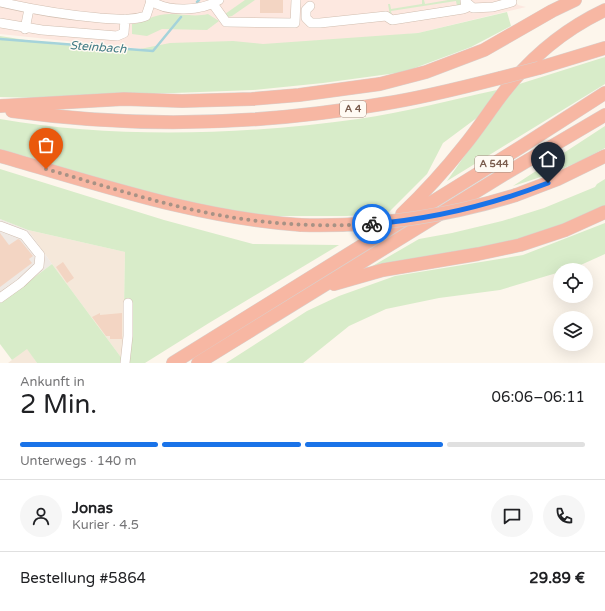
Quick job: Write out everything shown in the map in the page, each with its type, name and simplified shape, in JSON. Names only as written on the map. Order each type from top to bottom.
[{"type":"highway","points":[[0,106],[124,99],[182,101],[252,99],[299,95],[380,84],[426,72],[484,50],[552,11],[575,0]]},
{"type":"highway","points":[[382,233],[422,196],[465,145],[504,91],[527,65],[569,30],[605,10]]},
{"type":"highway","name":"A 4","points":[[0,110],[41,116],[144,123],[203,122],[293,116],[359,108],[439,93],[539,68],[605,48]]},
{"type":"highway","name":"A 544","points":[[173,363],[605,93]]},
{"type":"highway","name":"A 544","points":[[198,363],[503,175],[605,115]]},
{"type":"highway","points":[[0,156],[181,207],[237,218],[301,225],[357,224],[411,220],[464,210],[516,195],[558,180],[605,156]]},
{"type":"highway","points":[[317,290],[383,270],[471,256],[520,245],[565,230],[605,212]]},
{"type":"street","points":[[0,2],[62,15],[125,20],[137,19],[146,16],[150,1],[167,7],[198,9],[216,2],[226,22],[295,23],[296,0]]},
{"type":"street","points":[[465,1],[473,8],[493,7],[512,2]]},
{"type":"street","points":[[310,6],[306,10],[306,18],[311,23],[320,23],[386,16],[392,20],[466,8],[465,1]]},
{"type":"street","points":[[25,28],[29,9]]},
{"type":"street","points":[[0,23],[25,28],[116,36],[124,33],[125,20]]},
{"type":"street","points":[[0,226],[24,235],[40,255],[38,266],[21,282],[0,298]]},
{"type":"street","points":[[125,363],[128,336],[128,303]]},
{"type":"shaded area","points":[[0,0],[514,0],[518,5],[526,7],[418,33],[199,55],[0,34]]},
{"type":"shaded area","points":[[0,219],[28,230],[52,264],[0,303]]},
{"type":"shaded area","points":[[28,230],[125,252],[123,360],[52,264]]},
{"type":"shaded area","points":[[27,348],[37,363],[8,363],[12,360]]},
{"type":"green space","points":[[245,0],[255,0],[232,16],[228,17],[225,14]]},
{"type":"green space","points":[[422,0],[424,0],[425,4],[448,0],[460,0],[461,4],[457,6],[456,1],[391,11],[392,16],[390,16],[388,4],[390,4],[391,9],[422,4]]},
{"type":"green space","points":[[507,12],[511,26],[471,47],[404,72],[323,83],[253,90],[128,93],[39,98],[0,97],[0,36],[51,44],[135,50],[170,43],[233,41],[263,44],[418,33]]},
{"type":"green space","points":[[166,14],[208,14],[219,21],[207,30],[162,29],[147,36],[132,34],[132,24],[156,16]]},
{"type":"green space","points":[[605,57],[605,84],[447,181],[513,86]]},
{"type":"green space","points":[[497,90],[478,117],[443,143],[427,174],[388,213],[347,216],[266,216],[170,199],[0,149],[0,119],[87,130],[133,132],[271,129],[376,116]]},
{"type":"green space","points":[[605,126],[605,148],[560,170],[513,186]]},
{"type":"green space","points":[[0,169],[164,220],[253,244],[339,245],[145,363],[37,363],[27,349],[12,360],[0,344],[0,303],[52,264],[123,360],[125,252],[28,230],[0,219]]},
{"type":"green space","points":[[605,179],[605,207],[527,239],[369,268],[419,239],[502,221],[544,208],[595,187]]},
{"type":"green space","points":[[605,223],[605,254],[585,263],[553,263],[553,274],[500,290],[439,298],[386,309],[349,326],[303,363],[226,363],[307,311],[339,296],[395,276],[523,255]]},
{"type":"building","points":[[260,0],[283,0],[283,13],[260,13]]},
{"type":"building","points":[[0,233],[9,245],[18,239],[20,240],[33,256],[29,259],[32,263],[0,287]]},
{"type":"building","points":[[63,262],[74,278],[67,283],[56,267]]},
{"type":"building","points":[[100,313],[100,315],[122,313],[122,339],[110,339],[110,336],[106,336],[92,317]]},
{"type":"waterway","name":"Steinbach","points":[[0,39],[153,51],[181,17]]},
{"type":"way so far","points":[[46,169],[181,207],[237,218],[270,223],[301,225],[372,224]]},
{"type":"route","points":[[372,224],[411,220],[464,210],[516,195],[548,183]]}]
